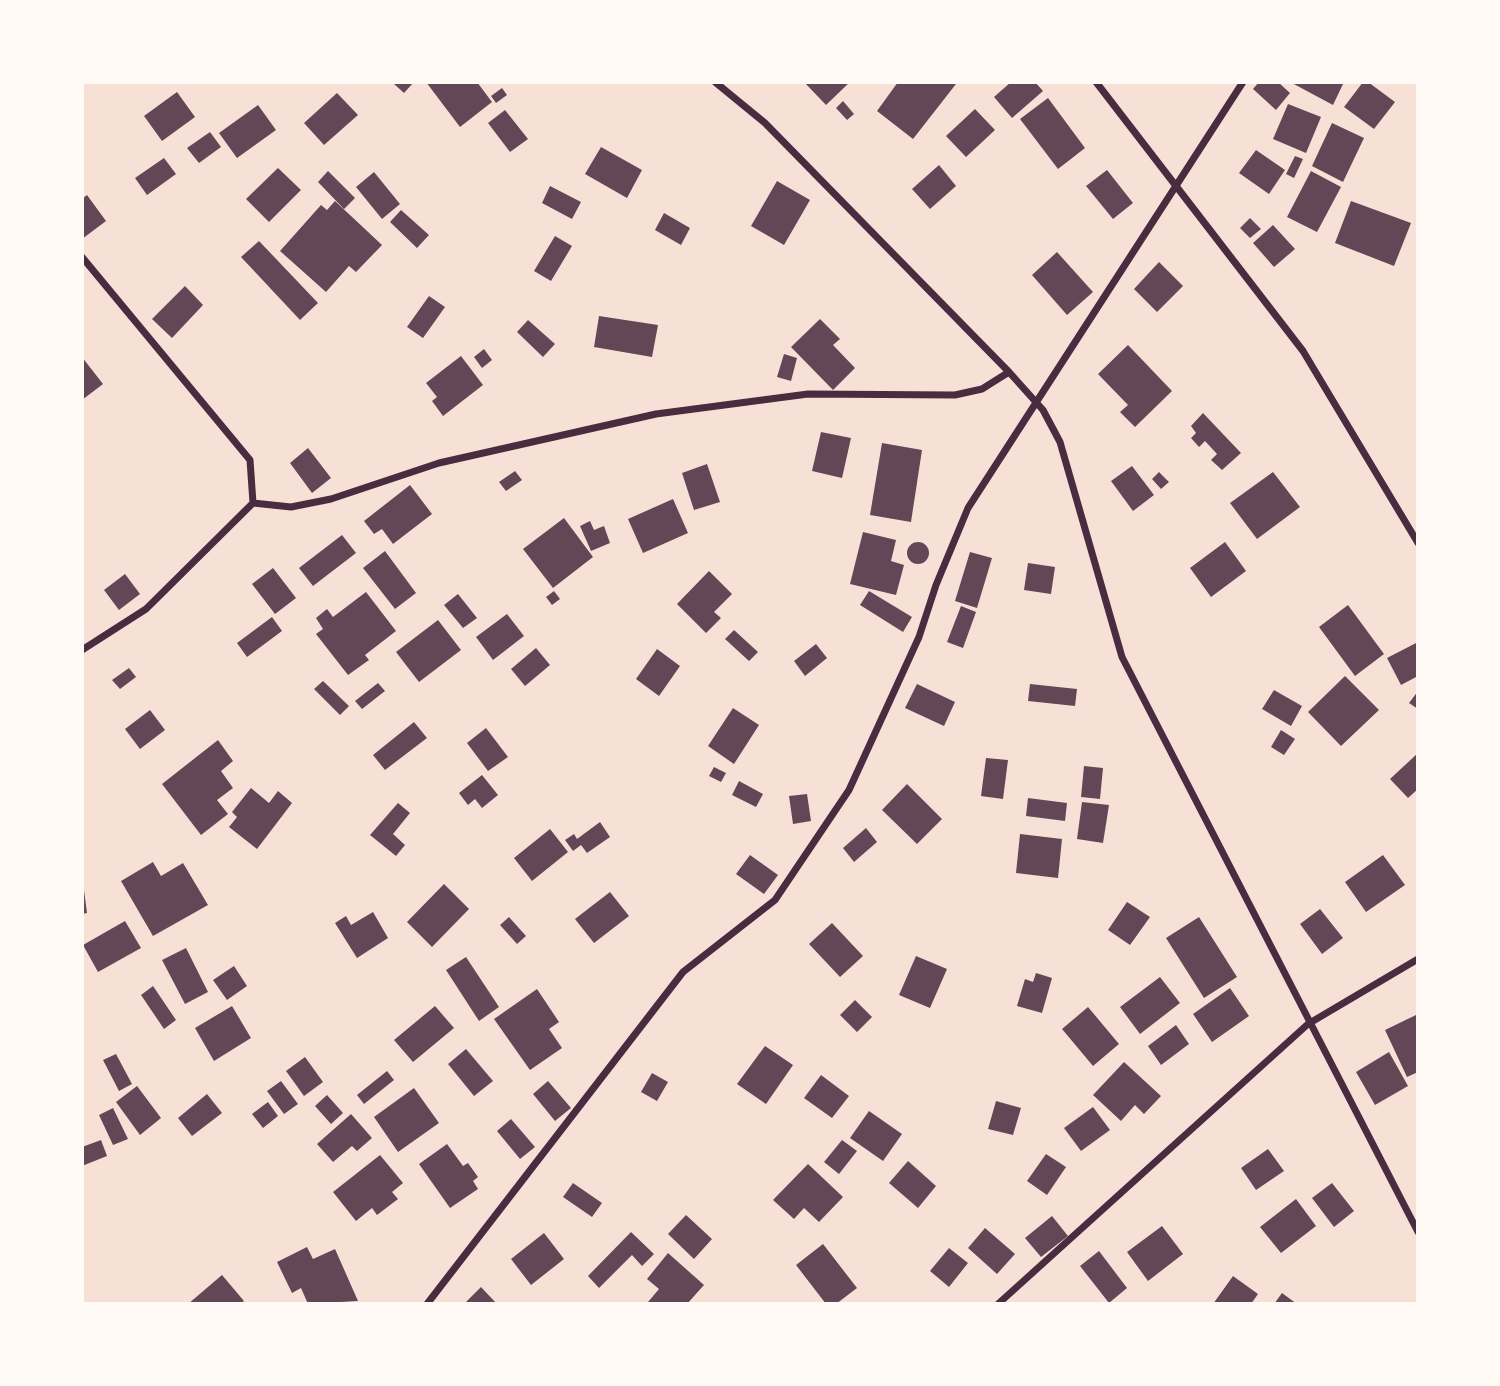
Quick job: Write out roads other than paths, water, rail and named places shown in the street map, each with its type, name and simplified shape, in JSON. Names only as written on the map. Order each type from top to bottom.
[{"type":"street","points":[[715,82],[765,123],[1035,400],[1060,442],[1122,657],[1308,1024],[1418,1232]]},
{"type":"street","points":[[1096,82],[1303,351],[1418,543]]},
{"type":"street","points":[[427,1304],[683,972],[775,900],[849,790],[919,637],[936,585],[968,508],[1035,400],[1178,187],[1243,82]]},
{"type":"street","points":[[82,257],[250,460],[253,503],[146,609],[82,650]]},
{"type":"street","points":[[253,503],[291,507],[331,499],[439,463],[656,414],[808,394],[955,395],[982,390],[1009,372]]},
{"type":"street","points":[[998,1304],[1308,1024],[1418,959]]}]
